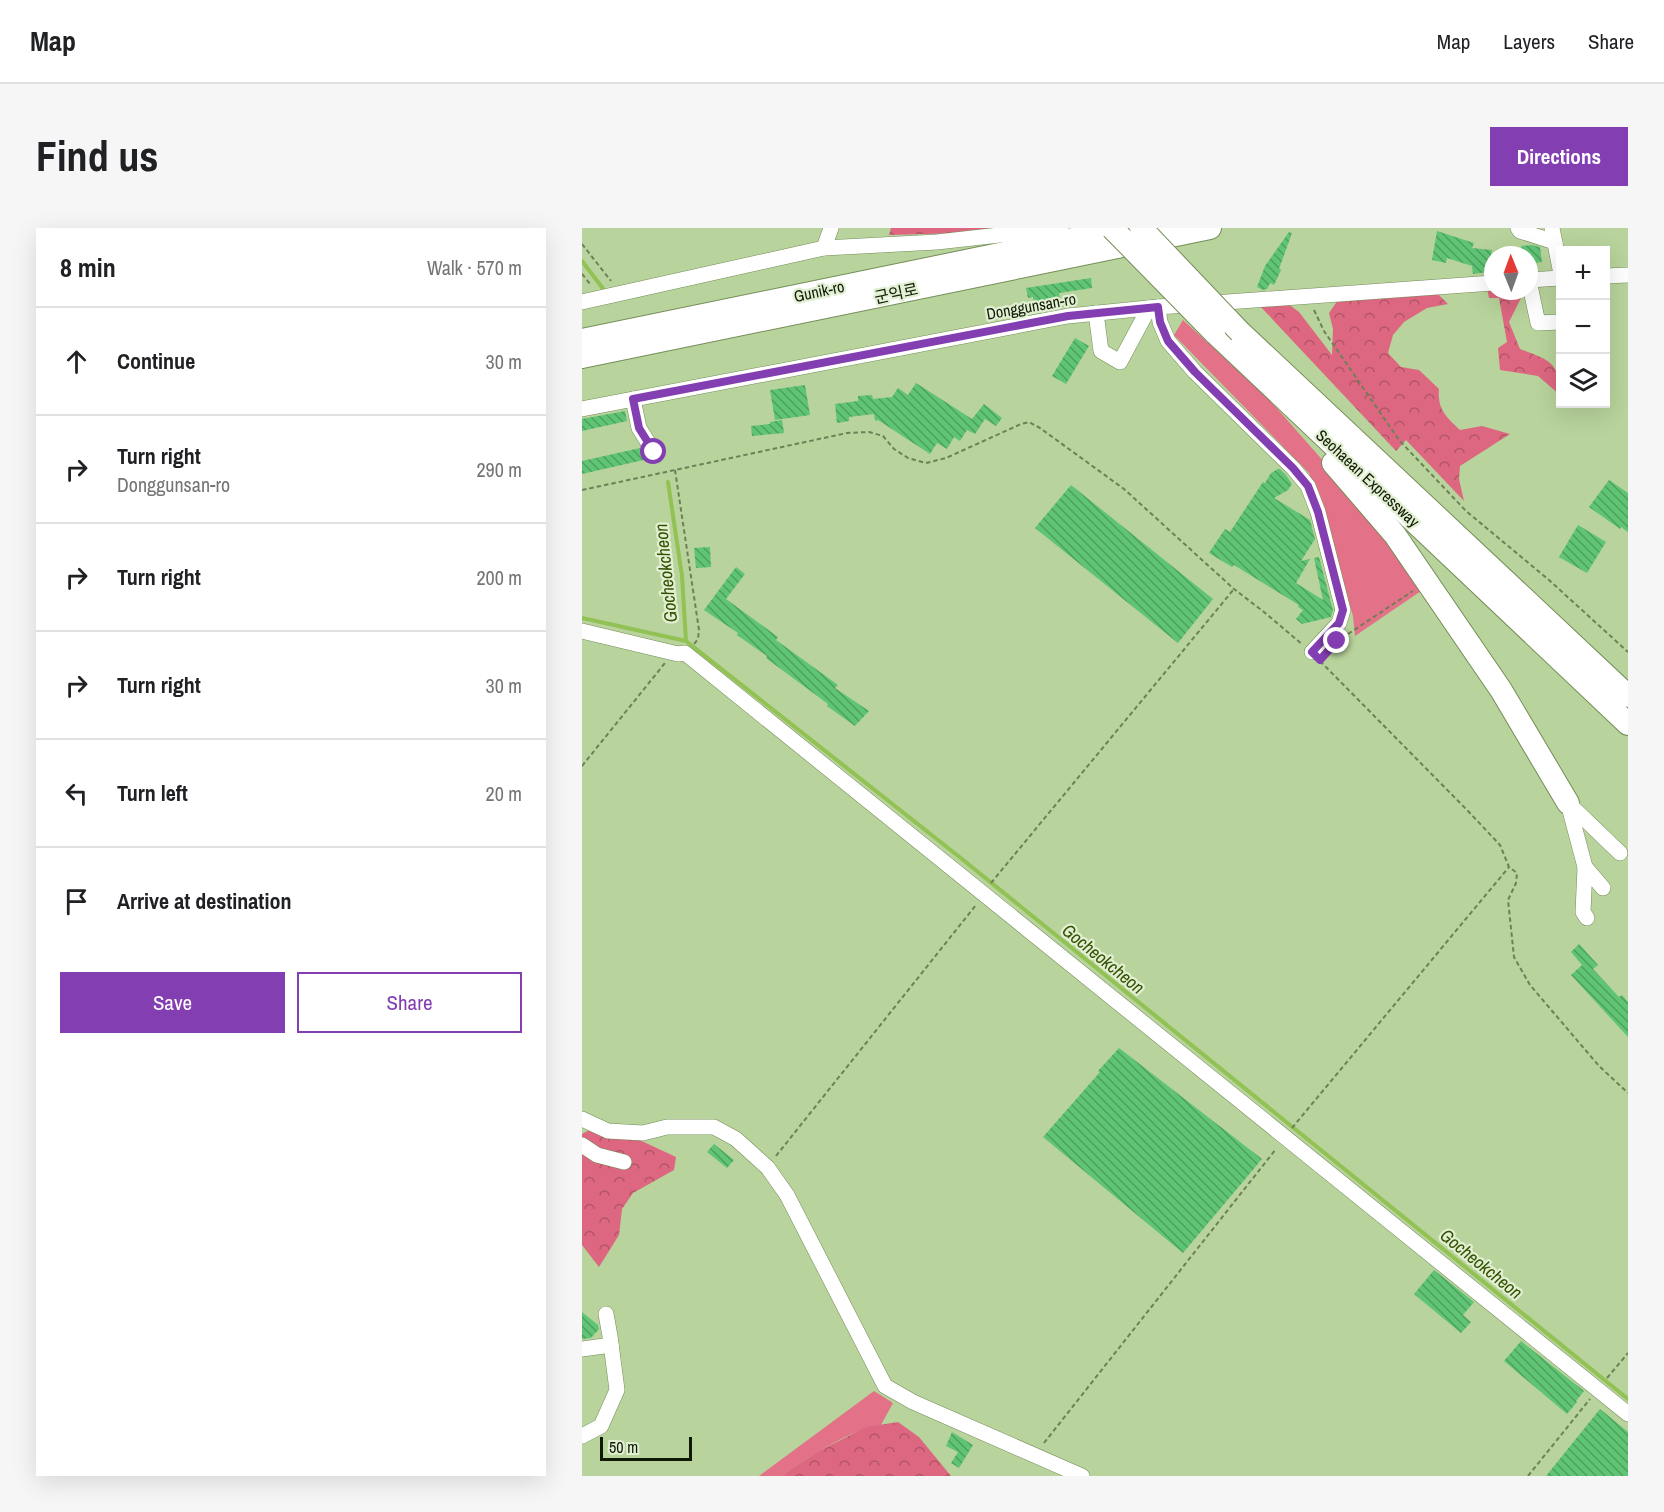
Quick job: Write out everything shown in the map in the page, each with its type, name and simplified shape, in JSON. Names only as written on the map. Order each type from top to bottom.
[{"type":"highway","name":"Seohaean Expressway","points":[[1112,228],[1214,332],[1628,724]]},
{"type":"highway","name":"Gunik-ro","points":[[582,340],[1126,228]]},
{"type":"highway","name":"Seohaean Expressway","points":[[1141,228],[1240,332],[1628,696]]},
{"type":"highway","name":"군익로","points":[[582,357],[1210,228]]},
{"type":"highway","points":[[1256,372],[1395,535],[1502,690],[1568,802]]},
{"type":"street","points":[[824,248],[831,228]]},
{"type":"street","points":[[582,302],[824,248],[937,242],[1061,228]]},
{"type":"street","points":[[1518,228],[1520,231],[1553,235]]},
{"type":"street","points":[[1610,276],[1628,275]]},
{"type":"street","points":[[1538,279],[1556,278]]},
{"type":"street","name":"Donggunsan-ro","points":[[582,409],[1068,316],[1484,284]]},
{"type":"street","points":[[1533,300],[1538,323],[1556,322]]},
{"type":"street","points":[[1096,314],[1101,351],[1120,362],[1153,308]]},
{"type":"street","points":[[1153,308],[1168,341],[1195,372],[1293,468],[1308,486],[1318,512],[1343,610],[1339,623],[1312,652]]},
{"type":"street","points":[[633,399],[639,428],[654,452]]},
{"type":"street","points":[[582,631],[678,654],[686,653],[1599,1388],[1628,1414]]},
{"type":"street","points":[[1568,802],[1620,854]]},
{"type":"street","points":[[1568,802],[1585,867],[1583,912],[1587,918]]},
{"type":"street","points":[[1585,867],[1603,888]]},
{"type":"street","points":[[582,1119],[608,1131],[643,1133],[667,1127],[714,1127],[736,1139],[768,1168],[787,1195],[885,1386],[913,1402],[1082,1476]]},
{"type":"street","points":[[582,1145],[597,1155],[624,1162]]},
{"type":"street","points":[[582,1436],[602,1426],[617,1390],[606,1314]]},
{"type":"street","points":[[582,1349],[611,1346]]},
{"type":"path","points":[[582,244],[620,292]]},
{"type":"path","points":[[1307,296],[1324,331],[1399,440],[1466,511],[1549,580],[1628,652]]},
{"type":"path","points":[[582,490],[847,433],[869,432],[883,436],[894,449],[908,458],[926,463],[946,458],[1021,424],[1029,422],[1040,428],[1124,489],[1234,589],[1312,652],[1500,845],[1509,867],[1517,873],[1516,883],[1508,900],[1514,957],[1530,985],[1599,1066],[1628,1093]]},
{"type":"path","points":[[675,470],[699,630],[698,639]]},
{"type":"path","points":[[768,1168],[999,874],[1234,589]]},
{"type":"path","points":[[1346,636],[1415,590]]},
{"type":"path","points":[[582,766],[668,660],[678,654]]},
{"type":"path","points":[[1299,1120],[1509,867]]},
{"type":"path","points":[[1035,1455],[1285,1137]]},
{"type":"path","points":[[1528,1476],[1628,1353]]},
{"type":"shaded area","points":[[1183,320],[1266,396],[1377,522],[1421,591],[1355,636],[1353,616],[1309,473],[1174,335]]},
{"type":"shaded area","points":[[874,1391],[893,1403],[881,1425],[856,1432],[832,1444],[785,1473],[785,1476],[759,1476]]},
{"type":"green space","points":[[891,228],[1002,228],[963,233],[889,235]]},
{"type":"green space","points":[[1436,292],[1448,304],[1427,308],[1404,322],[1393,335],[1388,353],[1401,367],[1419,370],[1439,389],[1441,407],[1460,430],[1482,426],[1510,434],[1460,466],[1459,479],[1464,501],[1406,440],[1396,451],[1260,306],[1287,303],[1299,312],[1332,355],[1333,329],[1329,313],[1338,300]]},
{"type":"green space","points":[[1499,300],[1520,300],[1509,322],[1520,349],[1545,359],[1555,368],[1556,392],[1538,376],[1500,370],[1498,348],[1507,342]]},
{"type":"green space","points":[[591,1129],[633,1137],[676,1157],[674,1170],[633,1193],[622,1209],[619,1235],[599,1267],[582,1245],[582,1134]]},
{"type":"green space","points":[[898,1422],[919,1437],[951,1476],[785,1476],[785,1473],[819,1451],[866,1427]]},
{"type":"building","points":[[1437,231],[1474,243],[1472,248],[1484,249],[1484,273],[1473,274],[1472,266],[1447,258],[1446,263],[1432,260]]},
{"type":"building","points":[[1289,232],[1292,233],[1274,285],[1270,283],[1267,289],[1263,290],[1257,287],[1265,266]]},
{"type":"building","points":[[1538,246],[1540,247],[1542,262],[1538,263]]},
{"type":"building","points":[[1091,278],[1092,288],[1059,293],[1060,298],[1034,303],[1033,297],[1028,298],[1026,288]]},
{"type":"building","points":[[1075,338],[1089,346],[1066,384],[1052,376]]},
{"type":"building","points":[[916,383],[972,419],[984,404],[1002,418],[996,426],[985,419],[975,434],[967,430],[960,441],[954,437],[947,449],[937,443],[930,454],[878,420],[875,421],[874,414],[849,417],[849,421],[837,423],[835,404],[858,401],[858,396],[872,395],[873,399],[892,397],[898,388],[908,395]]},
{"type":"building","points":[[805,385],[810,415],[775,420],[770,390]]},
{"type":"building","points":[[625,411],[627,421],[582,431],[582,419]]},
{"type":"building","points":[[782,420],[784,433],[752,436],[751,426]]},
{"type":"building","points":[[640,448],[648,459],[582,474],[582,461]]},
{"type":"building","points":[[1278,469],[1292,484],[1288,490],[1274,498],[1310,520],[1315,539],[1301,561],[1310,559],[1296,583],[1323,600],[1314,558],[1319,557],[1333,610],[1331,617],[1302,624],[1296,619],[1303,610],[1298,607],[1299,605],[1234,565],[1232,567],[1209,553],[1225,529],[1230,532],[1263,482],[1265,483],[1271,473]]},
{"type":"building","points":[[1609,480],[1628,493],[1628,532],[1589,507]]},
{"type":"building","points":[[1071,485],[1213,599],[1178,643],[1035,528]]},
{"type":"building","points":[[1578,525],[1606,542],[1587,573],[1559,557]]},
{"type":"building","points":[[710,547],[711,567],[696,568],[694,548]]},
{"type":"building","points":[[736,567],[745,574],[726,599],[778,637],[776,640],[838,685],[835,688],[869,711],[855,726],[737,635],[738,633],[704,610]]},
{"type":"building","points":[[1579,944],[1598,965],[1593,969],[1619,997],[1622,995],[1628,1002],[1628,1037],[1571,975],[1582,965],[1571,952]]},
{"type":"building","points":[[1119,1048],[1262,1159],[1183,1253],[1043,1137]]},
{"type":"building","points":[[714,1144],[734,1160],[727,1168],[707,1152]]},
{"type":"building","points":[[1434,1270],[1474,1302],[1463,1315],[1471,1322],[1461,1333],[1414,1294]]},
{"type":"building","points":[[582,1312],[598,1325],[599,1329],[591,1338],[582,1339]]},
{"type":"building","points":[[1521,1341],[1584,1391],[1567,1414],[1504,1361]]},
{"type":"building","points":[[1600,1409],[1628,1432],[1628,1476],[1546,1476]]},
{"type":"building","points":[[952,1432],[973,1445],[959,1468],[951,1463],[958,1452],[946,1446]]},
{"type":"waterway","points":[[582,261],[604,290]]},
{"type":"waterway","name":"Gocheokcheon","points":[[668,482],[682,576],[686,641],[962,859],[1628,1399]]},
{"type":"waterway","points":[[582,618],[686,641]]},
{"type":"route","points":[[654,452],[639,428],[633,399],[1068,316],[1158,307],[1160,322],[1168,341],[1195,372],[1293,468],[1308,486],[1318,512],[1343,610],[1339,623],[1312,652],[1320,660],[1337,641]]}]
